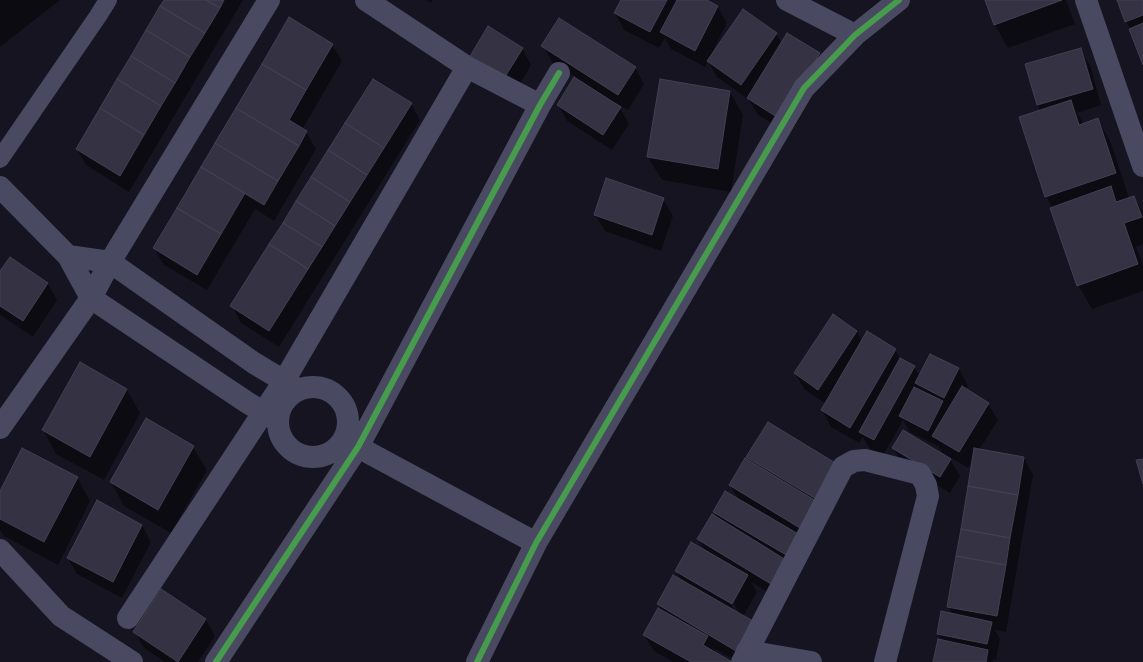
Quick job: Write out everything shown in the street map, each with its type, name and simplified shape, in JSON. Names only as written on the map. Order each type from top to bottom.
[{"type":"street","points":[[0,428],[90,298],[110,262],[269,0]]},
{"type":"street","points":[[366,0],[467,67],[540,105]]},
{"type":"street","points":[[786,0],[854,35]]},
{"type":"street","points":[[476,662],[536,544],[804,88],[854,35],[899,0]]},
{"type":"street","points":[[1086,0],[1143,166]]},
{"type":"street","points":[[128,618],[291,386],[467,67]]},
{"type":"street","points":[[216,662],[351,442],[559,73]]},
{"type":"street","points":[[0,187],[68,256],[90,298],[270,416],[287,446],[298,454],[311,458],[324,456],[351,442]]},
{"type":"street","points":[[68,256],[110,262],[254,363],[291,386],[313,387],[327,390],[338,398],[346,410],[351,442]]},
{"type":"street","points":[[351,442],[536,544]]},
{"type":"street","points":[[811,662],[744,656],[843,467],[854,461],[865,460],[920,474],[926,485],[928,496],[885,662]]},
{"type":"street","points":[[0,550],[61,616],[132,662]]},
{"type":"lane","points":[[0,159],[108,0]]},
{"type":"building","points":[[164,0],[206,0],[220,8],[205,33],[160,6]]},
{"type":"building","points":[[206,0],[224,0],[220,8]]},
{"type":"building","points":[[621,0],[667,0],[650,32],[614,13]]},
{"type":"building","points":[[677,0],[707,0],[718,6],[695,51],[660,32]]},
{"type":"building","points":[[985,0],[1062,0],[994,25]]},
{"type":"building","points":[[1117,0],[1143,0],[1143,15],[1125,22]]},
{"type":"building","points":[[160,6],[205,33],[190,57],[146,30]]},
{"type":"building","points":[[743,9],[777,33],[741,85],[707,61]]},
{"type":"building","points":[[289,17],[333,44],[306,90],[262,64]]},
{"type":"building","points":[[559,18],[636,67],[618,95],[541,46]]},
{"type":"building","points":[[1143,23],[1143,65],[1129,29]]},
{"type":"building","points":[[488,26],[523,48],[503,80],[469,58]]},
{"type":"building","points":[[146,30],[190,57],[175,83],[131,56]]},
{"type":"building","points":[[787,33],[820,53],[780,119],[747,98]]},
{"type":"building","points":[[1081,48],[1093,89],[1037,105],[1025,64]]},
{"type":"building","points":[[131,56],[175,83],[161,106],[117,79]]},
{"type":"building","points":[[262,64],[306,90],[289,120],[307,131],[299,146],[236,108]]},
{"type":"building","points":[[574,77],[621,107],[603,135],[557,105]]},
{"type":"building","points":[[117,79],[161,106],[144,135],[100,108]]},
{"type":"building","points":[[373,79],[412,103],[384,148],[345,123]]},
{"type":"building","points":[[660,79],[730,91],[718,169],[647,157]]},
{"type":"building","points":[[1071,100],[1079,125],[1098,118],[1116,173],[1045,197],[1019,117]]},
{"type":"building","points":[[100,108],[144,135],[120,176],[76,149]]},
{"type":"building","points":[[236,108],[299,146],[278,181],[215,143]]},
{"type":"building","points":[[345,123],[384,148],[367,175],[328,150]]},
{"type":"building","points":[[215,143],[278,181],[264,205],[201,167]]},
{"type":"building","points":[[328,150],[367,175],[350,202],[311,177]]},
{"type":"building","points":[[201,167],[245,193],[221,234],[177,208]]},
{"type":"building","points":[[311,177],[350,202],[335,226],[296,201]]},
{"type":"building","points":[[606,178],[664,198],[652,235],[594,215]]},
{"type":"building","points":[[1111,186],[1116,202],[1134,196],[1142,217],[1124,223],[1138,264],[1077,286],[1050,208]]},
{"type":"building","points":[[296,201],[335,226],[322,247],[283,223]]},
{"type":"building","points":[[177,208],[221,234],[197,275],[153,248]]},
{"type":"building","points":[[283,223],[322,247],[308,269],[269,244]]},
{"type":"building","points":[[269,244],[308,269],[269,331],[230,306]]},
{"type":"building","points":[[10,257],[48,283],[23,321],[0,306],[0,271]]},
{"type":"building","points":[[833,314],[857,331],[818,390],[794,373]]},
{"type":"building","points":[[867,331],[896,349],[850,428],[821,410]]},
{"type":"building","points":[[930,354],[959,368],[944,398],[915,383]]},
{"type":"building","points":[[900,358],[915,366],[874,440],[859,432]]},
{"type":"building","points":[[80,362],[127,389],[90,457],[42,430]]},
{"type":"building","points":[[962,386],[989,403],[959,452],[932,436]]},
{"type":"building","points":[[914,387],[943,401],[928,431],[899,416]]},
{"type":"building","points":[[146,418],[194,446],[158,510],[110,482]]},
{"type":"building","points":[[768,422],[837,464],[816,499],[746,457]]},
{"type":"building","points":[[903,430],[951,459],[940,477],[892,448]]},
{"type":"building","points":[[22,448],[78,477],[44,542],[0,519],[0,491]]},
{"type":"building","points":[[974,448],[1024,457],[1018,495],[968,486]]},
{"type":"building","points":[[745,458],[816,501],[800,528],[729,485]]},
{"type":"building","points":[[1143,459],[1143,484],[1136,460]]},
{"type":"building","points":[[968,486],[1018,495],[1010,538],[961,529]]},
{"type":"building","points":[[725,491],[800,535],[788,556],[713,512]]},
{"type":"building","points":[[97,500],[142,525],[113,582],[67,558]]},
{"type":"building","points":[[712,514],[786,560],[771,584],[697,539]]},
{"type":"building","points":[[961,529],[1010,538],[1006,565],[956,556]]},
{"type":"building","points":[[691,542],[748,575],[732,604],[675,571]]},
{"type":"building","points":[[956,556],[1006,565],[997,616],[947,607]]},
{"type":"building","points":[[673,575],[753,621],[736,651],[657,604]]},
{"type":"building","points":[[161,589],[206,619],[178,662],[133,632]]},
{"type":"building","points":[[658,608],[708,636],[703,645],[732,662],[691,662],[643,635]]},
{"type":"building","points":[[941,611],[992,622],[987,644],[937,634]]},
{"type":"building","points":[[938,639],[988,650],[986,662],[933,662]]},
{"type":"cycle path","points":[[477,662],[536,543],[804,88],[855,35],[899,0]]},
{"type":"cycle path","points":[[216,662],[358,447],[540,105],[559,73]]}]
